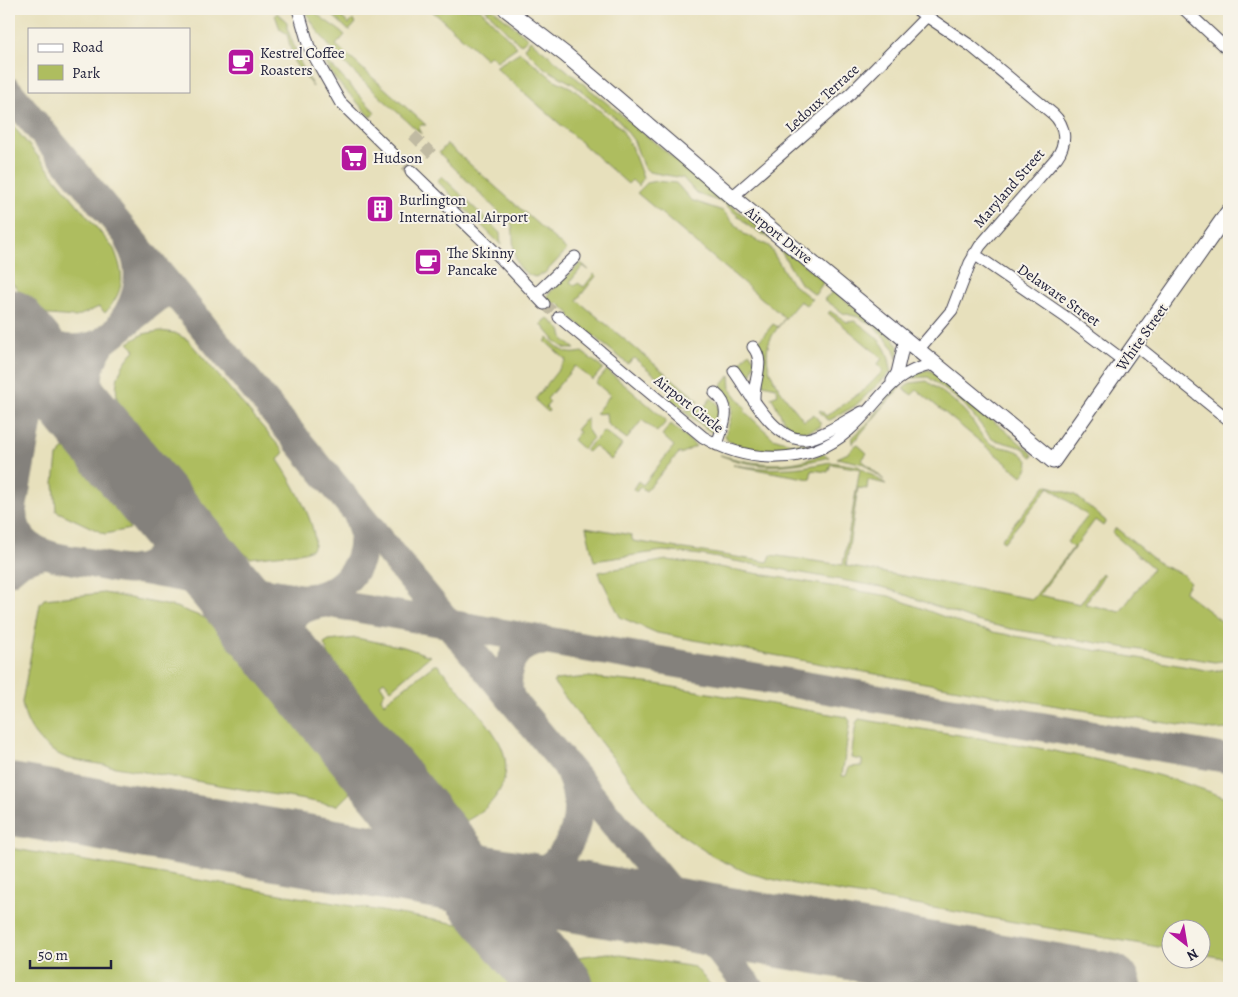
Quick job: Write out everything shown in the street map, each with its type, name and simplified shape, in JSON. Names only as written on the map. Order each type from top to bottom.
[{"type":"main road","name":"Airport Drive","points":[[515,11],[732,197],[1053,461]]},
{"type":"main road","name":"White Street","points":[[1053,461],[1229,212]]},
{"type":"street","points":[[298,9],[309,47],[340,102],[394,154]]},
{"type":"street","name":"Maryland Street","points":[[916,9],[971,46],[1056,118],[1063,130],[1063,144],[1057,157],[974,254],[952,310],[918,350]]},
{"type":"street","points":[[1184,9],[1229,52]]},
{"type":"street","name":"Ledoux Terrace","points":[[732,197],[849,95],[927,16]]},
{"type":"street","points":[[411,171],[495,252],[544,304]]},
{"type":"street","name":"Delaware Street","points":[[974,254],[1067,318],[1124,361]]},
{"type":"street","points":[[535,295],[575,257]]},
{"type":"street","name":"Airport Circle","points":[[559,317],[690,426],[717,445],[750,456],[790,457],[813,451],[835,440],[849,430],[889,386],[897,373],[905,339]]},
{"type":"street","points":[[1136,345],[1229,420]]},
{"type":"street","points":[[753,347],[759,356],[760,365],[754,387],[754,399]]},
{"type":"street","name":"Airport Circle","points":[[889,386],[912,369],[935,364]]},
{"type":"street","points":[[734,371],[777,430],[797,439],[820,434],[870,408]]},
{"type":"street","points":[[715,394],[726,405],[727,414],[717,445]]},
{"type":"green space","points":[[305,9],[312,9],[345,35],[336,45],[426,125],[421,125],[418,128],[421,134],[341,59],[314,26]]},
{"type":"green space","points":[[326,9],[356,9],[350,17],[346,13],[342,18],[349,24],[353,20],[356,23],[349,31]]},
{"type":"green space","points":[[430,9],[480,9],[517,47],[497,61],[490,55],[486,59]]},
{"type":"green space","points":[[485,9],[493,9],[528,38],[519,44]]},
{"type":"green space","points":[[277,13],[287,22],[287,28],[301,64],[313,87],[294,62],[287,34],[280,29],[275,15]]},
{"type":"green space","points":[[530,40],[774,241],[750,227],[724,203],[697,194],[683,178],[649,172],[643,166],[634,141],[619,121],[573,84],[544,68],[524,48]]},
{"type":"green space","points":[[520,52],[553,79],[572,88],[621,128],[631,146],[642,175],[643,179],[638,186],[632,180],[628,184],[495,67]]},
{"type":"green space","points":[[328,62],[375,112],[371,117],[335,79],[326,64]]},
{"type":"green space","points":[[9,121],[114,249],[120,267],[121,283],[120,290],[112,305],[105,313],[99,307],[76,317],[49,315],[31,305],[9,279]]},
{"type":"green space","points":[[447,144],[567,250],[545,273],[535,277],[521,269],[515,255],[512,225],[439,153]]},
{"type":"green space","points":[[442,176],[500,233],[501,245],[437,181]]},
{"type":"green space","points":[[655,181],[676,183],[691,200],[723,211],[744,234],[769,246],[791,283],[812,299],[806,305],[800,301],[780,325],[785,318],[637,193],[647,183]]},
{"type":"green space","points":[[775,241],[821,279],[823,283],[815,295],[799,282]]},
{"type":"green space","points":[[581,263],[589,270],[583,266],[570,282],[575,286],[578,283],[584,287],[594,274],[596,276],[577,300],[699,401],[679,407],[666,397],[672,389],[634,358],[628,364],[569,316],[570,314],[558,303],[555,305],[547,298],[548,294]]},
{"type":"green space","points":[[834,291],[894,339],[899,348],[897,359],[893,347],[874,326],[858,317],[843,313],[824,299]]},
{"type":"green space","points":[[830,311],[847,322],[855,321],[881,342],[888,354],[891,372],[855,406],[830,420],[826,419],[819,411],[821,410],[826,416],[864,390],[883,371],[878,364],[882,358],[828,313]]},
{"type":"green space","points":[[548,318],[561,330],[564,340],[575,349],[566,349],[556,342],[541,324]]},
{"type":"green space","points":[[773,324],[778,327],[771,338],[767,350],[770,372],[782,393],[804,421],[814,414],[821,424],[820,427],[801,433],[795,431],[786,423],[771,397],[778,394],[776,387],[763,384],[764,356],[758,342]]},
{"type":"green space","points":[[160,331],[175,333],[188,340],[284,452],[278,460],[296,490],[309,518],[314,541],[312,549],[304,552],[250,558],[219,532],[128,423],[122,413],[116,385],[122,368],[135,350],[128,343],[143,334]]},
{"type":"green space","points":[[548,338],[567,352],[582,352],[603,368],[593,380],[575,366],[547,399],[550,402],[546,407],[549,410],[548,412],[537,402],[536,398],[566,360],[545,341]]},
{"type":"green space","points":[[749,352],[755,360],[752,374],[739,364]]},
{"type":"green space","points":[[607,370],[667,421],[657,432],[642,420],[627,439],[607,424],[606,413],[595,414],[610,395],[596,383]]},
{"type":"green space","points":[[928,370],[934,372],[1031,452],[1033,456],[1031,457],[1023,448],[992,439],[964,404],[928,377],[913,378],[910,374]]},
{"type":"green space","points":[[730,375],[731,389],[746,409],[744,411],[773,438],[793,444],[806,444],[806,446],[766,450],[738,445],[728,441],[725,435],[730,422],[732,404],[725,393],[719,389]]},
{"type":"green space","points":[[906,376],[906,380],[852,444],[853,437],[869,422]]},
{"type":"green space","points":[[927,381],[962,408],[986,440],[994,445],[1017,451],[1025,457],[1028,466],[1022,476],[917,390],[912,395],[903,389],[910,383]]},
{"type":"green space","points":[[711,398],[718,405],[720,414],[715,428],[711,432],[683,411],[705,406]]},
{"type":"green space","points":[[587,417],[587,429],[593,438],[583,449],[573,440],[579,432],[576,430]]},
{"type":"green space","points":[[671,424],[696,446],[681,454],[679,453],[646,491],[640,487],[636,492],[633,489],[638,481],[643,485],[674,446],[662,435]]},
{"type":"green space","points":[[604,431],[622,445],[611,460],[594,446],[588,452],[585,450]]},
{"type":"green space","points":[[857,444],[867,453],[862,460],[884,480],[864,464],[837,458],[848,453]]},
{"type":"green space","points":[[73,449],[108,485],[121,506],[130,529],[105,534],[56,511],[54,483],[57,457],[63,450]]},
{"type":"green space","points":[[823,454],[829,457],[788,465],[761,465],[734,460],[720,455],[759,463],[785,464],[810,459]]},
{"type":"green space","points":[[830,462],[858,466],[886,484],[868,480],[867,489],[858,488],[846,566],[1033,599],[1073,548],[1067,542],[1088,516],[1049,487],[1004,542],[1001,540],[1046,485],[1075,495],[1106,521],[1103,526],[1095,520],[1039,595],[1080,604],[1102,573],[1104,575],[1085,604],[1120,612],[1153,568],[1112,533],[1116,528],[1161,565],[1182,574],[1190,582],[1184,592],[1229,627],[1229,660],[1215,662],[1011,629],[976,621],[886,588],[701,555],[663,551],[594,561],[586,527],[631,535],[633,541],[768,562],[771,555],[843,565],[860,469],[831,464],[828,472],[812,470],[810,479],[733,465],[782,468],[805,467]]},
{"type":"green space","points":[[667,560],[889,596],[966,625],[993,632],[1211,671],[1229,669],[1229,729],[1214,730],[1144,720],[866,672],[657,633],[620,617],[598,572]]},
{"type":"green space","points":[[104,593],[176,607],[210,620],[237,644],[355,788],[338,805],[333,805],[70,759],[44,745],[37,738],[27,721],[22,702],[40,604],[44,599]]},
{"type":"green space","points":[[356,638],[404,647],[430,656],[391,689],[384,681],[380,684],[385,692],[381,698],[384,703],[434,665],[438,665],[477,710],[497,738],[506,765],[504,778],[500,790],[492,801],[472,818],[459,824],[337,674],[324,644],[329,641]]},
{"type":"green space","points":[[589,677],[656,684],[847,717],[850,721],[842,776],[846,776],[849,767],[862,766],[862,760],[851,758],[856,723],[859,719],[1000,741],[1093,759],[1185,783],[1229,799],[1229,956],[1224,958],[1210,956],[1210,920],[1160,920],[1160,947],[783,882],[748,873],[714,857],[684,837],[658,815],[553,682],[556,680]]},
{"type":"green space","points":[[9,848],[464,925],[479,936],[493,951],[518,988],[9,988]]},
{"type":"green space","points":[[608,953],[695,967],[713,988],[597,988],[575,961],[577,957]]},
{"type":"taxiway","points":[[9,92],[750,988]]},
{"type":"taxiway","points":[[122,322],[133,303],[138,283],[137,262],[129,242]]},
{"type":"taxiway","points":[[9,527],[30,410],[36,401],[66,371],[170,288]]},
{"type":"taxiway","points":[[9,320],[41,341],[63,348],[75,349],[100,343]]},
{"type":"taxiway","points":[[9,332],[26,372],[28,392],[27,416]]},
{"type":"taxiway","points":[[101,344],[94,357],[88,380],[91,403],[104,440],[106,438]]},
{"type":"taxiway","points":[[12,509],[19,534],[36,550],[56,557],[127,570],[148,566],[156,561],[161,554],[165,545],[165,514]]},
{"type":"taxiway","points":[[305,598],[329,592],[347,579],[354,570],[359,560],[363,536],[357,513]]},
{"type":"taxiway","points":[[9,571],[21,561],[44,554]]},
{"type":"taxiway","points":[[135,569],[213,583],[229,592]]},
{"type":"taxiway","points":[[213,583],[1229,759]]},
{"type":"taxiway","points":[[298,676],[288,651],[287,629],[291,620],[298,612],[310,606],[325,603]]},
{"type":"taxiway","points":[[510,696],[508,675],[509,665],[513,657],[526,645],[547,641]]},
{"type":"taxiway","points":[[499,883],[526,879],[542,872],[564,851],[572,838],[576,823],[576,792],[571,776]]},
{"type":"taxiway","points":[[9,790],[35,803]]},
{"type":"taxiway","points":[[543,971],[545,988]]},
{"type":"runway","points":[[9,325],[558,988]]},
{"type":"runway","points":[[9,799],[1106,988]]},
{"type":"tunnel","points":[[413,135],[432,154]]},
{"type":"tunnel","points":[[393,154],[411,171]]},
{"type":"tunnel","points":[[544,304],[559,317]]},
{"type":"place","name":"Kestrel Coffee Roasters","points":[[241,62]]},
{"type":"place","name":"Hudson","points":[[354,158]]},
{"type":"place","name":"Burlington International Airport","points":[[380,209]]},
{"type":"place","name":"The Skinny Pancake","points":[[428,262]]}]
